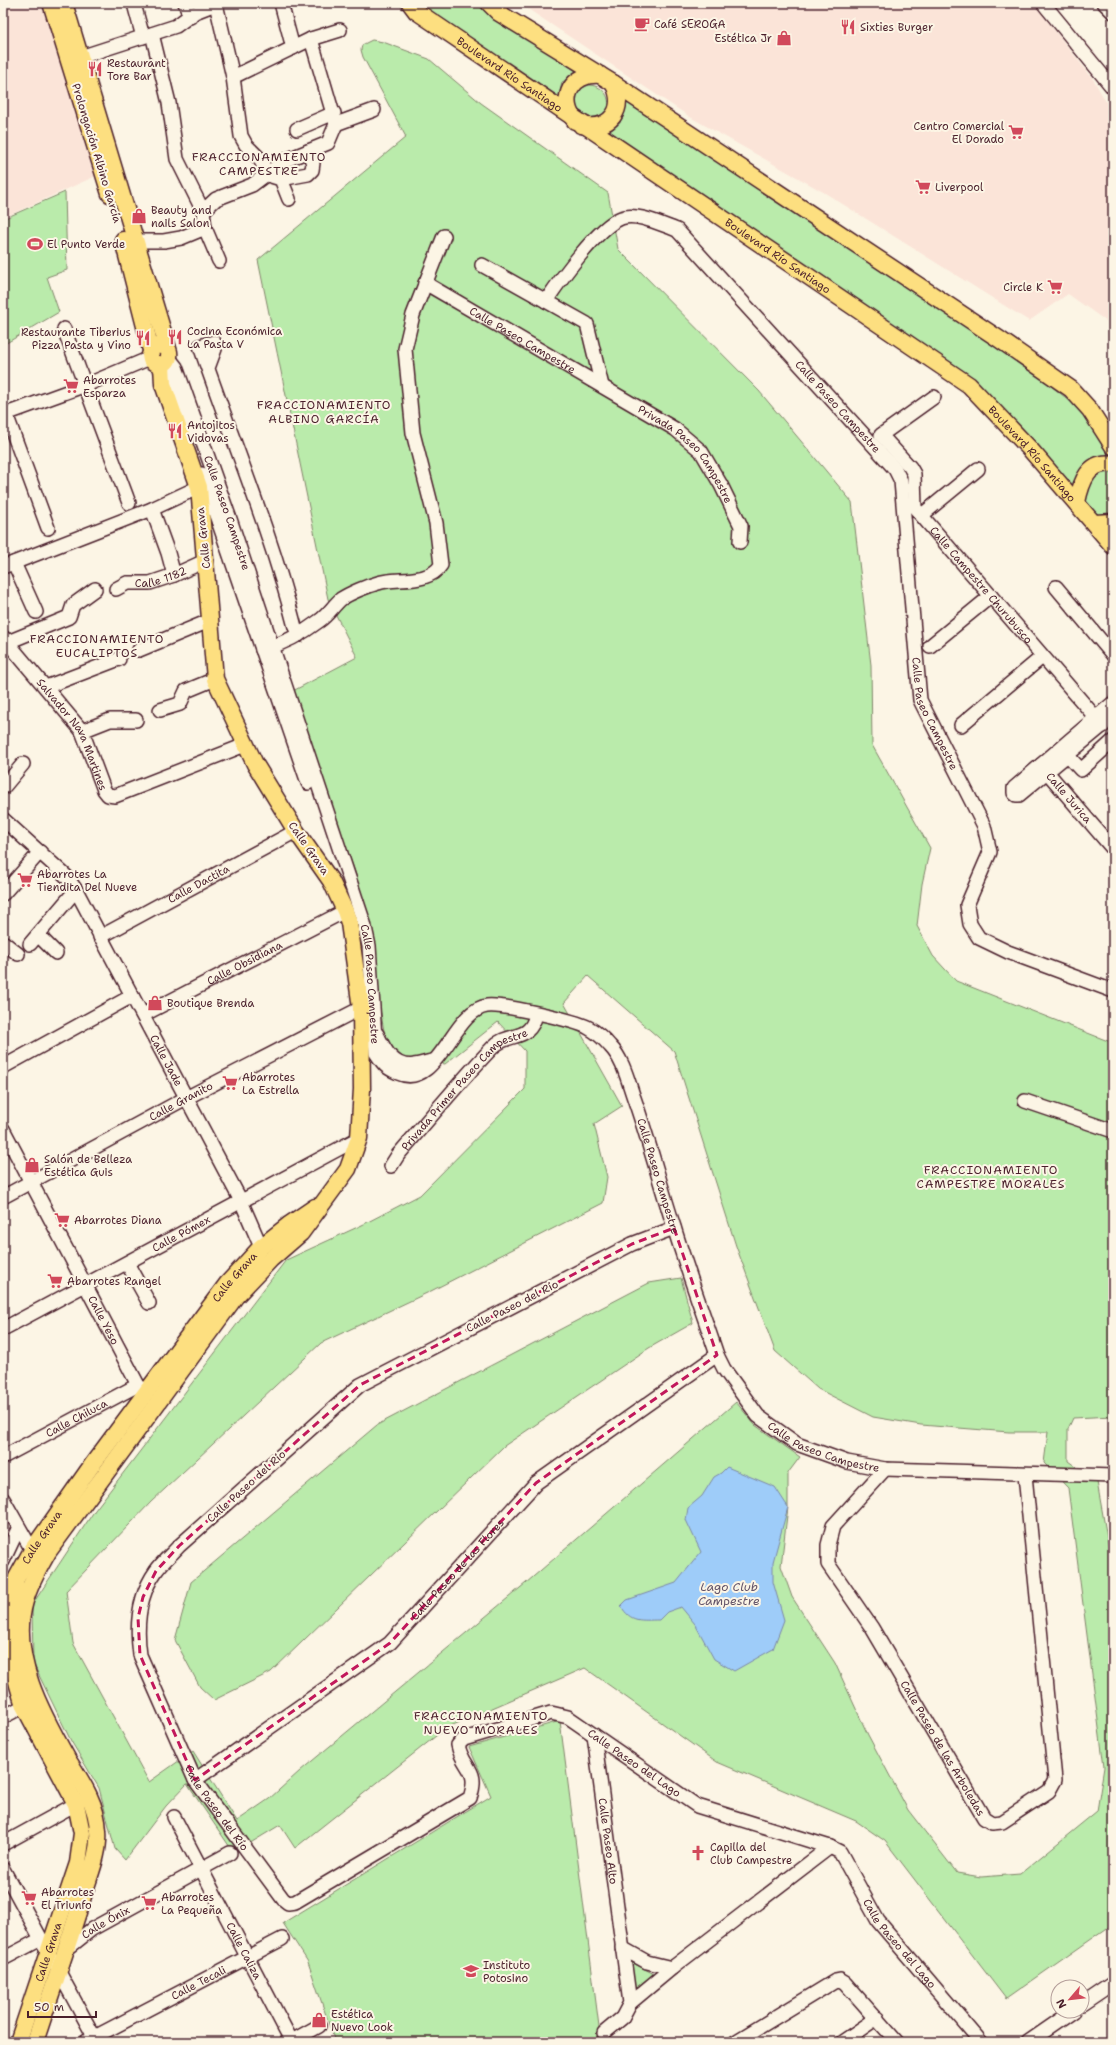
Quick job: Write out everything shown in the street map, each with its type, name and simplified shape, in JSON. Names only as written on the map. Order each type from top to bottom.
[{"type":"main road","name":"Prolongación Albino García","points":[[51,3],[74,59],[129,240],[160,358]]},
{"type":"main road","name":"Prolongación Albino García","points":[[64,3],[74,59]]},
{"type":"main road","name":"Boulevard Río Santiago","points":[[401,3],[413,7],[578,123],[969,385],[1076,502],[1113,546]]},
{"type":"main road","points":[[494,6],[607,79],[999,339],[1071,389],[1090,410],[1113,446]]},
{"type":"main road","points":[[585,76],[607,79],[619,97],[615,113],[604,124],[589,127],[578,123],[570,114],[568,99],[573,85],[585,76]]},
{"type":"main road","name":"Calle Grava","points":[[35,2042],[67,1949],[90,1874],[98,1832],[92,1800],[57,1740],[34,1692],[24,1660],[21,1622],[24,1601],[32,1580],[48,1552],[236,1296],[271,1260],[301,1233],[325,1201],[348,1169],[359,1138],[362,1089],[361,1008],[349,923],[332,881],[296,831],[245,745],[215,679],[209,621],[201,486],[161,400],[160,358]]},
{"type":"main road","points":[[1076,502],[1085,476],[1092,469],[1100,465],[1113,464]]},
{"type":"main road","points":[[1094,523],[1113,522]]},
{"type":"main road","name":"Calle Grava","points":[[18,2042],[44,1946],[78,1863],[82,1833],[76,1804],[24,1706],[5,1642],[8,1617],[16,1579],[32,1550],[92,1465],[142,1390],[227,1284],[261,1248],[290,1224],[325,1201]]},
{"type":"street","points":[[185,3],[190,16]]},
{"type":"street","points":[[74,59],[176,26],[195,12],[217,3],[233,76],[241,136],[246,145],[260,159],[268,175],[281,179],[308,174],[312,170],[313,163],[308,152]]},
{"type":"street","points":[[281,3],[293,48]]},
{"type":"street","points":[[1042,3],[1113,88]]},
{"type":"street","points":[[1104,3],[1113,12]]},
{"type":"street","points":[[134,4],[148,36],[169,103],[177,159],[203,211],[205,228],[219,261]]},
{"type":"street","points":[[233,76],[311,39],[340,30]]},
{"type":"street","points":[[203,211],[216,199],[252,185],[268,175],[275,167],[284,161],[328,143],[335,119],[311,39]]},
{"type":"street","points":[[297,128],[374,110]]},
{"type":"street","points":[[281,179],[290,199]]},
{"type":"street","name":"Calle Paseo Campestre","points":[[546,301],[564,274],[607,227],[622,217],[644,218],[677,230],[895,469],[901,481],[920,700],[984,826],[990,852],[967,905],[970,924],[979,938],[1008,952],[1113,991]]},
{"type":"street","points":[[129,240],[164,241],[181,238],[205,228]]},
{"type":"street","points":[[267,648],[300,635],[321,620],[342,599],[379,583],[402,581],[430,575],[441,565],[436,523],[413,434],[405,349],[413,315],[444,236]]},
{"type":"street","points":[[482,265],[587,324],[602,386]]},
{"type":"street","name":"Calle Paseo Campestre","points":[[425,283],[602,386]]},
{"type":"street","points":[[64,328],[129,503]]},
{"type":"street","points":[[200,346],[264,527],[295,627],[300,635]]},
{"type":"street","points":[[48,528],[4,415],[160,358]]},
{"type":"street","name":"Calle Paseo Campestre","points":[[160,358],[176,367],[201,486],[221,510],[284,697],[327,836],[340,850],[364,923],[369,946],[376,1053],[385,1067],[404,1075],[417,1074],[435,1061],[465,1021],[474,1012],[486,1006],[502,1006],[563,1019],[589,1028],[611,1046],[624,1068],[674,1228],[717,1356],[724,1369],[758,1416],[797,1444],[847,1462],[885,1469],[1025,1475],[1113,1476]]},
{"type":"street","name":"Privada Paseo Campestre","points":[[602,386],[675,429],[701,451],[721,485],[741,526],[740,542]]},
{"type":"street","name":"Calle Campestre Churubusco","points":[[934,397],[881,435],[910,467],[914,474],[916,508],[1099,722]]},
{"type":"street","points":[[922,515],[978,469]]},
{"type":"street","points":[[36,612],[8,565],[152,509],[201,486]]},
{"type":"street","points":[[152,509],[168,553],[174,575]]},
{"type":"street","name":"Calle 1182","points":[[116,589],[127,584],[140,582],[150,583],[174,575],[205,561]]},
{"type":"street","points":[[1056,587],[1113,655]]},
{"type":"street","points":[[5,640],[70,617],[73,605],[95,589]]},
{"type":"street","points":[[930,646],[990,596]]},
{"type":"street","points":[[139,650],[209,621]]},
{"type":"street","name":"Salvador Nava Martines","points":[[5,640],[82,731],[104,790],[108,795],[115,796],[245,745]]},
{"type":"street","points":[[961,725],[1042,657]]},
{"type":"street","points":[[46,687],[119,659]]},
{"type":"street","points":[[160,710],[180,704],[186,691],[215,679]]},
{"type":"street","points":[[1044,768],[1067,755],[1099,722],[1113,703]]},
{"type":"street","points":[[1044,768],[1099,722],[1113,717]]},
{"type":"street","points":[[82,731],[110,720],[136,720]]},
{"type":"street","points":[[1067,755],[1081,770],[1113,741]]},
{"type":"street","points":[[3,788],[23,764]]},
{"type":"street","name":"Calle Jurica","points":[[1044,768],[1113,848]]},
{"type":"street","name":"Calle Jade","points":[[3,819],[66,876],[76,890],[241,1200],[261,1248]]},
{"type":"street","name":"Calle Dactita","points":[[100,937],[296,831]]},
{"type":"street","points":[[3,894],[40,852]]},
{"type":"street","points":[[56,953],[34,939],[76,890]]},
{"type":"street","name":"Calle Obsidiana","points":[[143,1015],[345,911]]},
{"type":"street","points":[[3,942],[18,954]]},
{"type":"street","points":[[3,1067],[132,996]]},
{"type":"street","name":"Calle Granito","points":[[3,1197],[186,1098],[361,1008]]},
{"type":"street","name":"Privada Primer Paseo Campestre","points":[[391,1166],[398,1155],[494,1046],[528,1031],[534,1024],[536,1014]]},
{"type":"street","points":[[1025,1101],[1113,1130]]},
{"type":"street","name":"Calle Yeso","points":[[3,1129],[142,1390]]},
{"type":"street","name":"Calle Pómex","points":[[3,1329],[359,1138]]},
{"type":"street","name":"Calle Paseo del Río","points":[[288,1903],[283,1900],[195,1780],[140,1655],[137,1635],[138,1618],[143,1597],[156,1571],[179,1546],[360,1385],[632,1244],[674,1228]]},
{"type":"street","points":[[127,1263],[149,1303]]},
{"type":"street","name":"Calle Paseo de las Flores","points":[[195,1780],[390,1643],[536,1483],[717,1356]]},
{"type":"street","name":"Calle Chiluca","points":[[3,1457],[142,1390]]},
{"type":"street","name":"Calle Paseo de las Arboledas","points":[[885,1469],[833,1526],[828,1545],[828,1564],[872,1628],[984,1818],[992,1823],[1002,1822],[1048,1791],[1055,1780],[1025,1475]]},
{"type":"street","points":[[3,1499],[18,1529],[32,1550]]},
{"type":"street","points":[[3,1560],[18,1529]]},
{"type":"street","points":[[3,1717],[24,1706]]},
{"type":"street","name":"Calle Paseo del Lago","points":[[288,1903],[295,1902],[470,1798],[473,1788],[473,1775],[460,1756],[458,1745],[464,1739],[551,1713],[568,1717],[698,1806],[830,1847],[840,1852],[878,1921],[981,2042]]},
{"type":"street","name":"Calle Paseo Alto","points":[[594,1735],[630,2003]]},
{"type":"street","points":[[3,1844],[76,1804]]},
{"type":"street","name":"Calle Caliza","points":[[174,1817],[248,1956],[291,2042]]},
{"type":"street","points":[[604,2033],[622,2018],[630,2003],[672,1968],[830,1847]]},
{"type":"street","name":"Calle Ónix","points":[[67,1949],[92,1929],[230,1853]]},
{"type":"street","points":[[3,1869],[58,1972],[92,2040]]},
{"type":"street","name":"Calle Tecali","points":[[92,2040],[282,1939]]},
{"type":"street","points":[[3,1959],[44,1946]]},
{"type":"street","points":[[622,1948],[647,1962],[672,1968]]},
{"type":"street","points":[[735,2042],[755,2036],[835,1981],[840,1980],[877,2018],[897,2042]]},
{"type":"street","points":[[1090,1999],[1113,1983]]},
{"type":"street","points":[[842,2042],[877,2018]]},
{"type":"street","points":[[1028,2042],[1061,2019]]},
{"type":"street","points":[[291,2042],[319,2026]]},
{"type":"highlighted area","points":[[674,1228],[717,1355],[536,1483],[390,1643],[195,1780],[140,1655],[138,1618],[143,1597],[156,1571],[179,1546],[360,1385],[632,1244]]},
{"type":"shaded area","points":[[3,3],[44,3],[98,175],[3,218]]},
{"type":"shaded area","points":[[519,3],[1033,3],[1093,79],[1113,114],[1113,326],[1068,294],[1029,321],[825,193],[690,117]]},
{"type":"green space","points":[[418,3],[475,3],[580,74],[562,82],[558,102]]},
{"type":"green space","points":[[372,40],[383,42],[429,59],[481,103],[608,193],[618,249],[759,391],[852,502],[871,665],[872,745],[930,848],[922,884],[917,926],[933,956],[956,981],[1113,1043],[1113,1416],[1073,1418],[1068,1429],[1068,1461],[1097,1482],[1111,1560],[1113,1562],[1113,1924],[1006,1999],[885,1841],[856,1821],[717,1762],[585,1668],[446,1728],[295,1848],[280,1825],[234,1853],[187,1784],[166,1806],[125,1860],[115,1849],[99,1788],[71,1741],[33,1663],[32,1605],[95,1510],[286,1260],[362,1225],[420,1195],[525,1089],[525,1051],[498,1022],[445,1064],[404,1058],[386,1042],[356,875],[291,692],[357,657],[328,599],[258,260],[406,137],[363,57],[361,50],[362,45]],"holes":[[[588,976],[674,1051],[736,1246],[775,1351],[818,1389],[873,1417],[921,1425],[1009,1432],[1048,1432],[1044,1463],[1068,1488],[1104,1767],[1097,1811],[1020,1874],[981,1877],[957,1873],[908,1810],[868,1735],[835,1663],[792,1597],[781,1566],[788,1507],[788,1473],[800,1457],[755,1425],[736,1402],[526,1583],[300,1771],[269,1799],[237,1821],[193,1751],[149,1782],[73,1643],[66,1591],[151,1502],[321,1343],[429,1292],[603,1203],[607,1177],[594,1124],[622,1106],[564,1003]]]},
{"type":"green space","points":[[589,85],[600,88],[604,91],[609,105],[606,116],[582,121],[573,100],[578,90]]},
{"type":"green space","points":[[626,102],[1014,357],[1079,408],[1112,459],[1072,489],[974,383],[608,133],[620,123]]},
{"type":"green space","name":"El Punto Verde","points":[[65,192],[67,270],[47,277],[59,312],[3,345],[3,219]]},
{"type":"green space","points":[[1106,472],[1113,472],[1113,515],[1100,515],[1088,506],[1086,500],[1088,486],[1098,475]]},
{"type":"green space","points":[[681,1278],[693,1323],[649,1348],[504,1446],[271,1672],[214,1700],[200,1687],[175,1640],[191,1582],[377,1425],[649,1283]]},
{"type":"green space","points":[[560,1721],[601,2042],[335,2042],[308,1962],[283,1923],[491,1796],[469,1747]]},
{"type":"green space","points":[[627,1960],[658,1976],[635,1995]]},
{"type":"water","name":"Lago Club Campestre","points":[[727,1467],[775,1487],[788,1507],[773,1562],[773,1582],[784,1620],[773,1649],[734,1671],[714,1659],[695,1624],[681,1607],[667,1612],[659,1620],[647,1620],[633,1618],[621,1606],[627,1600],[676,1583],[701,1552],[686,1520],[688,1508],[702,1496],[714,1477]]},
{"type":"place","name":"Café SEROGA","points":[[642,24]]},
{"type":"place","name":"Sixties Burger","points":[[848,27]]},
{"type":"place","name":"Estética Jr","points":[[784,38]]},
{"type":"place","name":"Restaurant Tore Bar","points":[[95,69]]},
{"type":"place","name":"Centro Comercial El Dorado","points":[[1016,132]]},
{"type":"place","name":"Liverpool","points":[[923,187]]},
{"type":"place","name":"Beauty and nails Salon","points":[[139,216]]},
{"type":"place","name":"El Punto Verde","points":[[35,244]]},
{"type":"place","name":"Circle K","points":[[1055,287]]},
{"type":"place","name":"Cocina Económica La Pasta V","points":[[175,337]]},
{"type":"place","name":"Restaurante Tiberius Pizza Pasta y Vino","points":[[143,338]]},
{"type":"place","name":"Abarrotes Esparza","points":[[71,386]]},
{"type":"place","name":"Antojitos Vidovas","points":[[175,431]]},
{"type":"place","name":"Abarrotes La Tiendita Del Nueve","points":[[25,880]]},
{"type":"place","name":"Boutique Brenda","points":[[155,1003]]},
{"type":"place","name":"Abarrotes La Estrella","points":[[230,1083]]},
{"type":"place","name":"Salón de Belleza Estética Guis","points":[[32,1165]]},
{"type":"place","name":"Abarrotes Diana","points":[[62,1220]]},
{"type":"place","name":"Abarrotes Rangel","points":[[55,1281]]},
{"type":"place","name":"Capilla del Club Campestre","points":[[698,1853]]},
{"type":"place","name":"Abarrotes El Triunfo","points":[[29,1898]]},
{"type":"place","name":"Abarrotes La Pequeña","points":[[149,1903]]},
{"type":"place","name":"Instituto Potosino","points":[[471,1971]]},
{"type":"place","name":"Estética Nuevo Look","points":[[319,2020]]},
{"type":"district","name":"FRACCIONAMIENTO CAMPESTRE","points":[[259,164]]},
{"type":"district","name":"FRACCIONAMIENTO ALBINO GARCÍA","points":[[324,412]]},
{"type":"district","name":"FRACCIONAMIENTO EUCALIPTOS","points":[[97,646]]},
{"type":"district","name":"FRACCIONAMIENTO CAMPESTRE MORALES","points":[[991,1177]]},
{"type":"district","name":"FRACCIONAMIENTO NUEVO MORALES","points":[[481,1723]]}]
